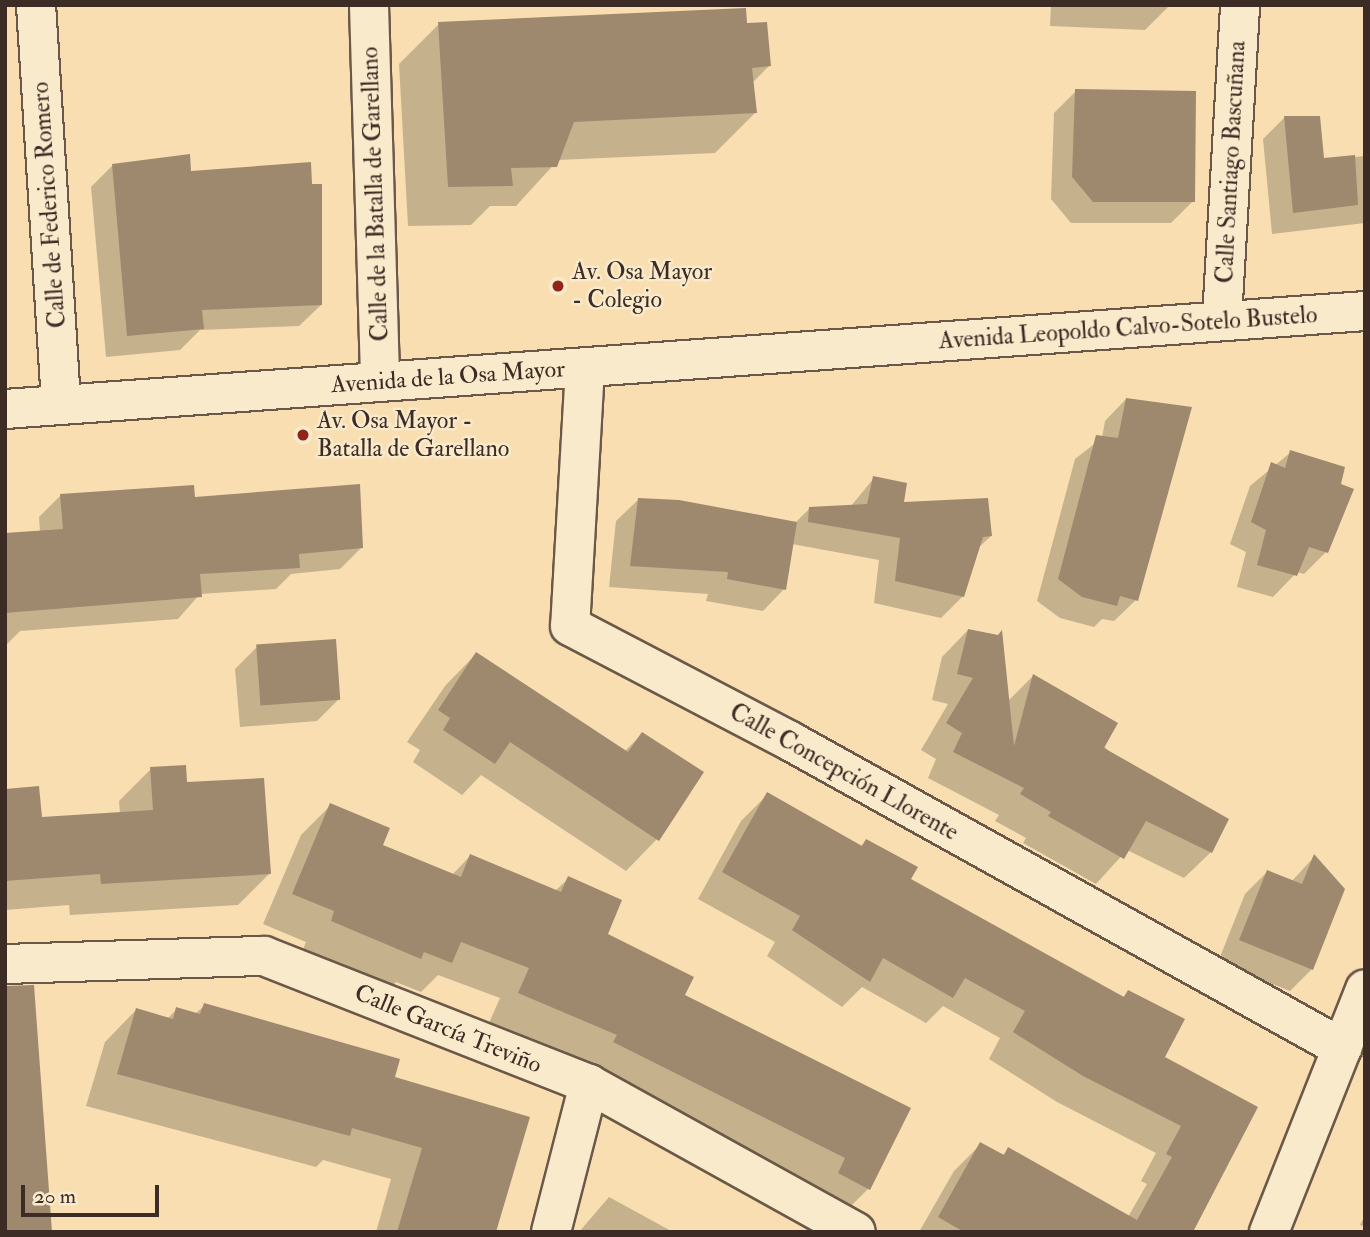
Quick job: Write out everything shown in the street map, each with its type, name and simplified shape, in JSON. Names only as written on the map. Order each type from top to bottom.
[{"type":"street","name":"Calle de Federico Romero","points":[[36,5],[61,404]]},
{"type":"street","name":"Calle de la Batalla de Garellano","points":[[369,5],[380,382]]},
{"type":"street","name":"Calle Santiago Bascuñana","points":[[1222,319],[1240,5]]},
{"type":"street","name":"Avenida Leopoldo Calvo-Sotelo Bustelo","points":[[891,346],[1222,319],[1365,311]]},
{"type":"street","name":"Avenida de la Osa Mayor","points":[[5,409],[891,346]]},
{"type":"street","name":"Calle Concepción Llorente","points":[[584,368],[570,626],[790,741],[1342,1048]]},
{"type":"street","name":"Calle García Treviño","points":[[5,964],[264,956],[589,1084],[856,1232]]},
{"type":"street","points":[[1269,1232],[1365,989]]},
{"type":"street","points":[[551,1232],[589,1084]]},
{"type":"building","points":[[746,8],[747,23],[767,22],[771,66],[752,68],[757,113],[574,122],[557,167],[511,168],[513,186],[448,187],[438,22]]},
{"type":"building","points":[[1075,89],[1196,91],[1195,202],[1093,202],[1072,177]]},
{"type":"building","points":[[1284,116],[1320,116],[1324,158],[1355,155],[1358,205],[1293,213]]},
{"type":"building","points":[[190,154],[191,171],[311,162],[312,184],[322,184],[322,305],[202,310],[204,329],[127,336],[112,164]]},
{"type":"building","points":[[1126,398],[1192,407],[1138,601],[1120,596],[1117,606],[1082,597],[1058,579],[1096,435],[1118,438]]},
{"type":"building","points":[[1290,450],[1345,467],[1341,484],[1354,489],[1328,553],[1309,547],[1297,576],[1257,565],[1266,530],[1251,522],[1271,462],[1285,468]]},
{"type":"building","points":[[873,476],[907,483],[904,502],[988,498],[992,536],[983,537],[964,597],[895,581],[900,538],[808,522],[809,507],[867,504]]},
{"type":"building","points":[[360,484],[363,548],[299,554],[300,568],[200,574],[202,597],[5,613],[5,533],[63,529],[60,494],[194,485],[195,497]]},
{"type":"building","points":[[638,498],[679,500],[797,522],[786,590],[727,579],[728,572],[630,566]]},
{"type":"building","points":[[968,629],[998,635],[1002,630],[1014,746],[1033,674],[1118,723],[1104,748],[1229,819],[1212,853],[1146,821],[1124,859],[1048,816],[1051,812],[1020,794],[1024,788],[953,752],[962,733],[946,723],[973,678],[957,674]]},
{"type":"building","points":[[336,639],[340,700],[260,705],[256,645]]},
{"type":"building","points":[[476,652],[628,752],[642,732],[704,772],[659,841],[510,742],[495,764],[443,730],[450,718],[438,710]]},
{"type":"building","points":[[186,765],[187,782],[264,778],[271,874],[101,884],[100,874],[5,881],[5,789],[39,786],[42,817],[153,810],[150,767]]},
{"type":"building","points":[[767,792],[862,846],[866,839],[918,867],[911,879],[1124,997],[1128,990],[1185,1019],[1165,1057],[1258,1107],[1193,1232],[964,1232],[938,1217],[980,1142],[1004,1155],[1008,1147],[1137,1220],[1172,1157],[1166,1154],[1181,1126],[1083,1076],[1013,1032],[1025,1011],[965,978],[953,998],[883,958],[870,982],[792,930],[800,916],[722,872]]},
{"type":"building","points":[[330,803],[390,828],[383,845],[461,877],[470,854],[561,892],[568,876],[622,900],[608,934],[694,977],[685,995],[911,1108],[870,1190],[838,1173],[845,1158],[613,1042],[617,1035],[518,993],[529,968],[461,942],[452,963],[424,952],[421,959],[331,921],[334,911],[292,894]]},
{"type":"building","points":[[1314,854],[1345,889],[1313,970],[1239,940],[1267,870],[1302,884]]},
{"type":"building","points":[[34,985],[52,1232],[5,1232],[5,986]]},
{"type":"building","points":[[204,1003],[400,1059],[395,1077],[530,1117],[496,1232],[397,1232],[422,1148],[352,1128],[350,1136],[117,1074],[136,1008],[173,1019],[176,1007],[200,1014]]},
{"type":"place","name":"Av. Osa Mayor - Colegio","points":[[558,286]]},
{"type":"place","name":"Av. Osa Mayor - Batalla de Garellano","points":[[303,435]]}]
